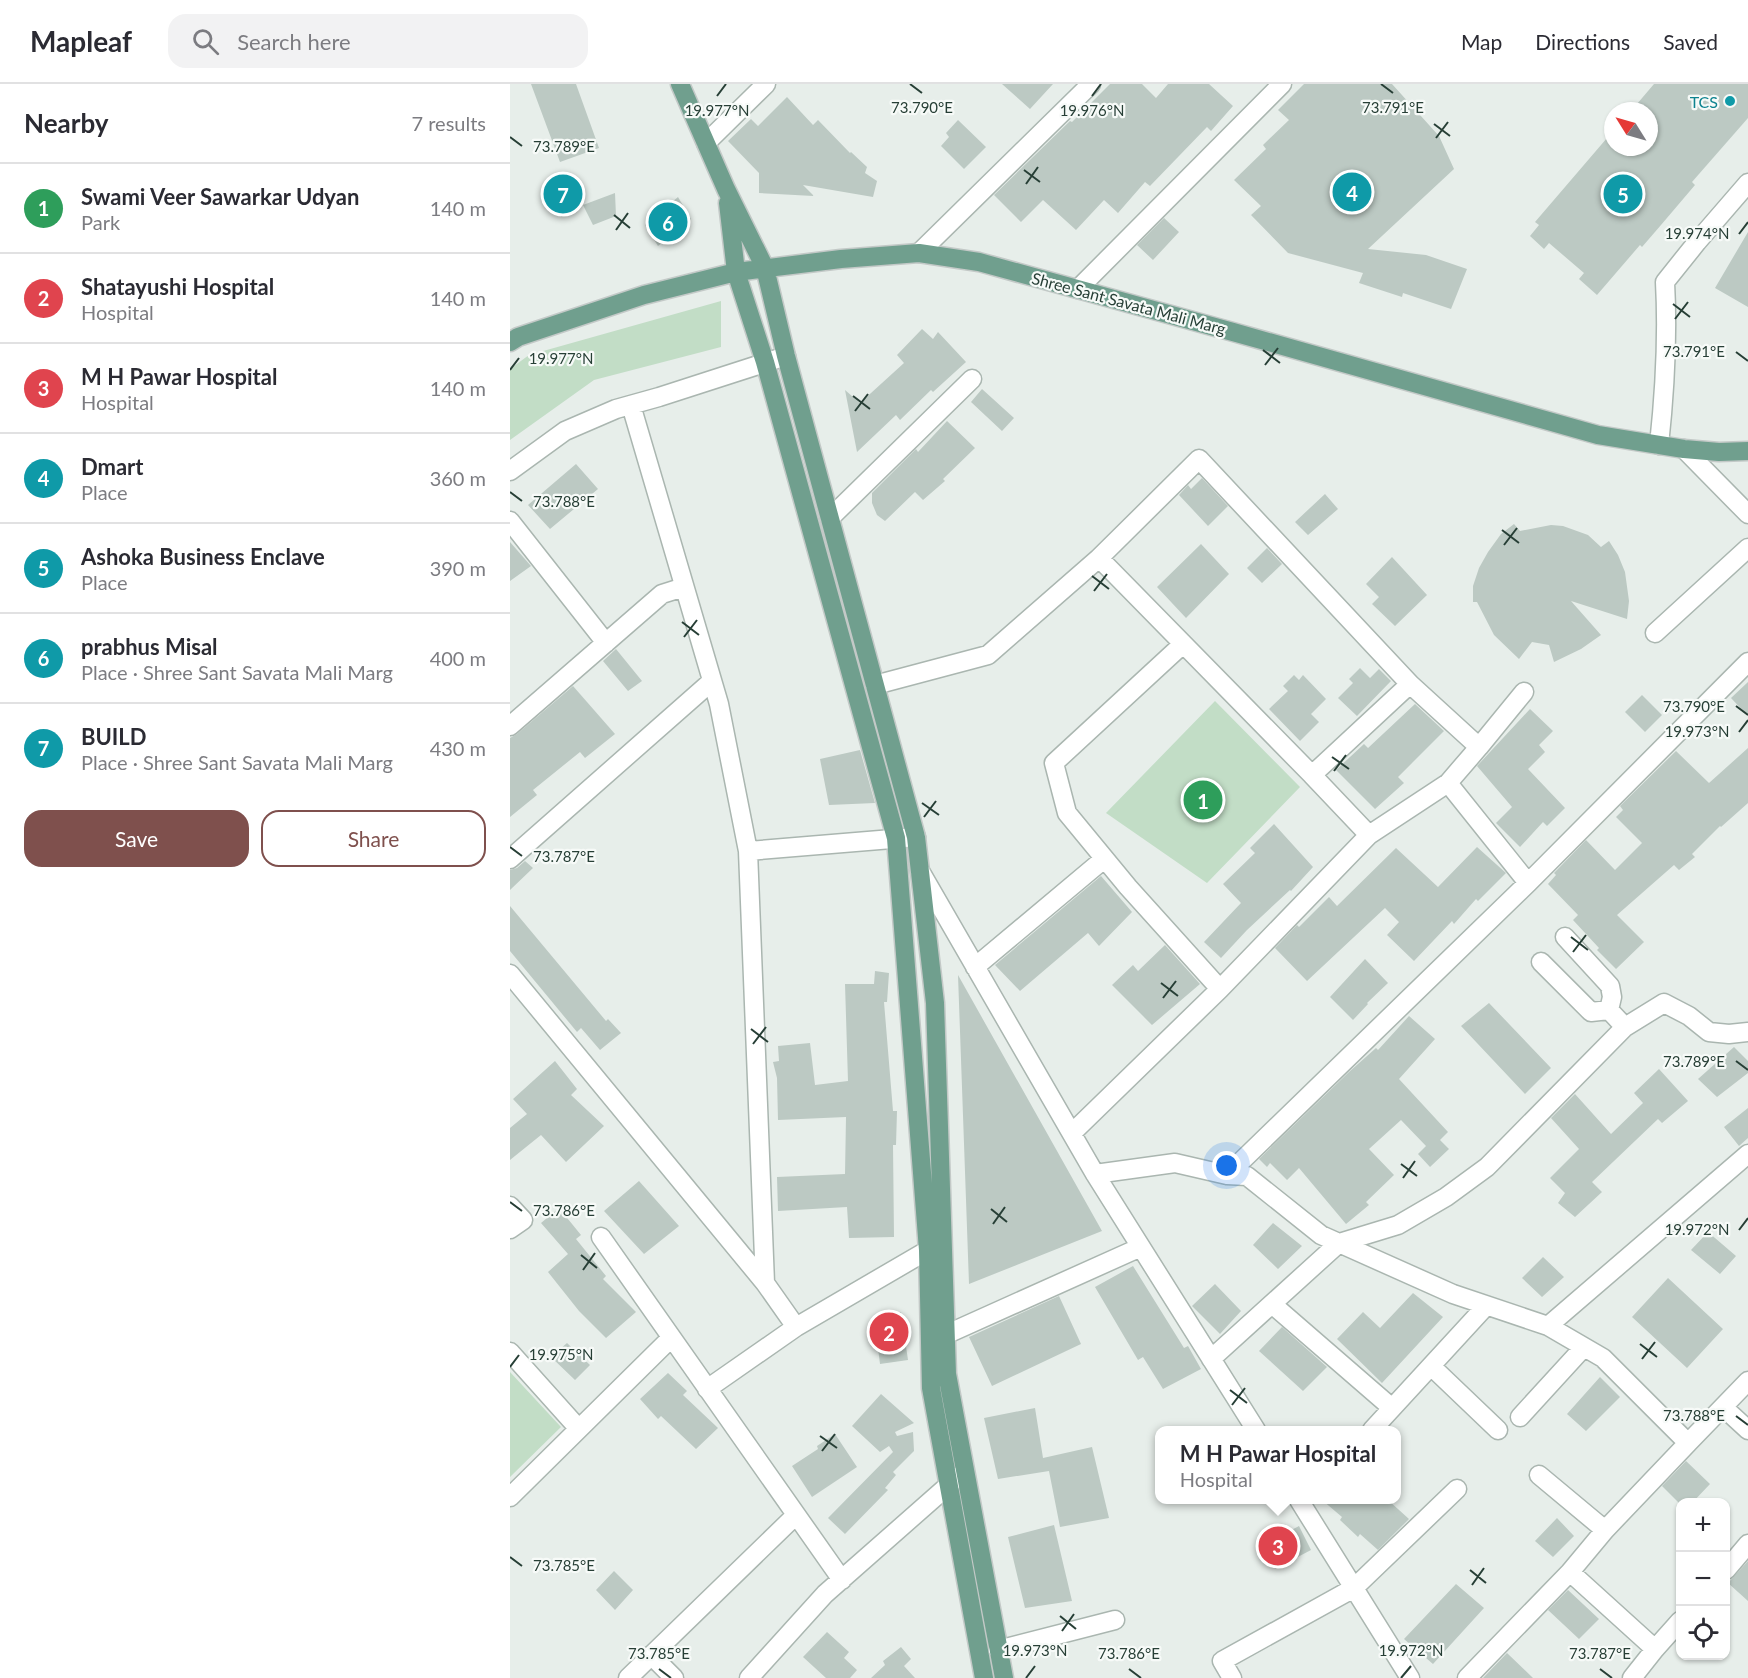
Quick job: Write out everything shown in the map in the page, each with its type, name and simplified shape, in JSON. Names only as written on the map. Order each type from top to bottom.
[{"type":"main road","points":[[680,84],[726,189],[765,268],[786,356],[916,837],[935,1003],[946,1374],[1004,1678]]},
{"type":"main road","points":[[726,189],[736,272],[765,362],[896,838],[928,1250],[931,1388],[984,1678]]},
{"type":"main road","name":"Shree Sant Savata Mali Marg","points":[[510,342],[518,337],[644,295],[736,272],[842,259],[919,253],[979,262],[1598,435],[1684,449],[1719,452],[1748,451]]},
{"type":"street","points":[[706,143],[766,84]]},
{"type":"street","points":[[919,253],[1091,84]]},
{"type":"street","points":[[1078,289],[1281,84]]},
{"type":"street","points":[[1659,445],[1665,387],[1667,325],[1665,282],[1696,242],[1748,183]]},
{"type":"street","points":[[510,471],[565,431],[616,409],[786,356]]},
{"type":"street","points":[[830,518],[972,379]]},
{"type":"street","points":[[630,405],[719,704],[748,851],[765,1283]]},
{"type":"street","points":[[1684,449],[1748,514]]},
{"type":"street","points":[[875,685],[988,655],[1099,558],[1199,459],[1410,684],[1479,747]]},
{"type":"street","points":[[510,521],[606,643]]},
{"type":"street","points":[[1654,633],[1748,548]]},
{"type":"street","points":[[1099,558],[1369,835]]},
{"type":"street","points":[[510,726],[662,594],[684,587]]},
{"type":"street","points":[[1182,644],[1054,763],[1067,813],[1128,887],[1220,989]]},
{"type":"street","points":[[1227,1175],[1528,883],[1748,662]]},
{"type":"street","points":[[510,859],[712,681]]},
{"type":"street","points":[[1312,775],[1410,684]]},
{"type":"street","points":[[1072,1133],[1220,989],[1369,835],[1448,783],[1524,692]]},
{"type":"street","points":[[1448,783],[1528,883]]},
{"type":"street","points":[[748,851],[916,837]]},
{"type":"street","points":[[975,967],[1104,859]]},
{"type":"street","points":[[920,872],[1095,1174],[1253,1426]]},
{"type":"street","points":[[1565,937],[1610,986],[1612,997],[1609,1010]]},
{"type":"street","points":[[1540,962],[1591,1012],[1609,1010]]},
{"type":"street","points":[[510,974],[765,1283],[796,1327]]},
{"type":"street","points":[[1211,1359],[1339,1243],[1398,1225],[1446,1197],[1487,1167],[1625,1027],[1664,1003],[1689,1016],[1709,1032],[1729,1034],[1748,1032]]},
{"type":"street","points":[[1609,1010],[1625,1027]]},
{"type":"street","points":[[1548,1326],[1748,1154]]},
{"type":"street","points":[[1095,1174],[1175,1163],[1227,1175],[1247,1176],[1321,1235],[1453,1294],[1548,1326],[1603,1358],[1688,1443]]},
{"type":"street","points":[[510,1206],[523,1220],[510,1229]]},
{"type":"street","points":[[601,1237],[842,1580]]},
{"type":"street","points":[[945,1335],[1142,1248]]},
{"type":"street","points":[[707,1389],[796,1327],[928,1250]]},
{"type":"street","points":[[1272,1304],[1392,1408]]},
{"type":"street","points":[[1376,1426],[1486,1306]]},
{"type":"street","points":[[510,1497],[671,1338]]},
{"type":"street","points":[[1520,1417],[1584,1347]]},
{"type":"street","points":[[510,1352],[579,1429]]},
{"type":"street","points":[[1431,1366],[1498,1430]]},
{"type":"street","points":[[1467,1678],[1570,1572],[1605,1530],[1748,1381]]},
{"type":"street","points":[[1723,1407],[1748,1430]]},
{"type":"street","points":[[749,1678],[825,1594],[965,1470]]},
{"type":"street","points":[[1539,1475],[1605,1530]]},
{"type":"street","points":[[1232,1678],[1222,1661],[1354,1588],[1457,1489]]},
{"type":"street","points":[[1304,1504],[1410,1678]]},
{"type":"street","points":[[628,1678],[796,1515]]},
{"type":"street","points":[[1730,1564],[1748,1544]]},
{"type":"street","points":[[1570,1572],[1655,1649]]},
{"type":"street","points":[[998,1650],[1115,1620]]},
{"type":"street","points":[[1632,1678],[1676,1625]]},
{"type":"street","points":[[651,1655],[674,1678]]},
{"type":"green space","points":[[721,301],[721,347],[594,380],[510,440],[510,369],[529,355]]},
{"type":"green space","points":[[1215,701],[1300,787],[1207,883],[1106,813]]},
{"type":"green space","points":[[510,1372],[561,1427],[510,1477]]},
{"type":"building","points":[[531,84],[576,84],[599,148],[560,162]]},
{"type":"building","points":[[1002,84],[1053,84],[1030,109]]},
{"type":"building","points":[[1110,84],[1142,84],[1156,98],[1168,84],[1209,84],[1233,106],[1211,131],[1207,127],[1150,186],[1145,182],[1118,213],[1104,200],[1076,230],[1043,200],[1021,222],[994,195]]},
{"type":"building","points":[[1304,84],[1392,84],[1439,136],[1454,169],[1368,249],[1426,255],[1467,269],[1451,309],[1403,293],[1402,297],[1359,283],[1363,273],[1288,253],[1251,215],[1261,206],[1234,180],[1266,149],[1263,145],[1289,120],[1278,110]]},
{"type":"building","points":[[1654,84],[1748,84],[1748,118],[1692,182],[1695,185],[1661,225],[1642,247],[1640,245],[1597,295],[1579,279],[1584,273],[1549,243],[1544,249],[1530,236],[1539,225],[1535,222],[1604,142],[1604,156],[1658,156],[1658,102],[1639,102]]},
{"type":"building","points":[[787,97],[813,125],[818,120],[867,167],[865,173],[877,181],[873,197],[803,185],[814,196],[759,193],[759,173],[728,141],[751,119],[758,126]]},
{"type":"building","points":[[958,120],[986,147],[964,169],[941,146],[949,137],[946,133]]},
{"type":"building","points":[[569,187],[577,212],[561,217],[554,194]]},
{"type":"building","points":[[615,193],[616,216],[593,225],[583,205]]},
{"type":"building","points":[[678,197],[691,219],[658,246],[645,225]]},
{"type":"building","points":[[1164,218],[1179,232],[1153,260],[1137,245]]},
{"type":"building","points":[[1748,232],[1748,307],[1715,288]]},
{"type":"building","points":[[922,329],[933,339],[938,332],[966,362],[933,392],[931,390],[900,420],[896,415],[857,452],[845,390],[860,403],[904,363],[897,355]]},
{"type":"building","points":[[982,389],[1014,418],[1002,431],[971,402]]},
{"type":"building","points":[[947,421],[975,448],[943,479],[945,481],[923,500],[915,492],[885,521],[877,515],[872,503],[872,493],[916,449],[918,452]]},
{"type":"building","points":[[576,464],[598,489],[550,529],[528,505]]},
{"type":"building","points":[[1202,478],[1228,506],[1208,526],[1179,495],[1188,485],[1191,489]]},
{"type":"building","points":[[1325,494],[1338,509],[1308,535],[1295,522]]},
{"type":"building","points":[[1514,524],[1520,531],[1551,525],[1563,526],[1588,535],[1601,547],[1609,541],[1625,572],[1629,601],[1627,619],[1571,601],[1601,635],[1581,649],[1554,662],[1549,645],[1532,642],[1519,659],[1494,635],[1477,602],[1473,602],[1473,586],[1479,568],[1501,534]]},
{"type":"building","points":[[510,542],[531,566],[510,581]]},
{"type":"building","points":[[1201,544],[1229,574],[1186,618],[1157,587]]},
{"type":"building","points":[[1267,548],[1282,564],[1262,583],[1247,568]]},
{"type":"building","points":[[1392,557],[1427,595],[1395,626],[1372,604],[1379,597],[1366,584]]},
{"type":"building","points":[[616,649],[642,681],[628,691],[603,661]]},
{"type":"building","points":[[1360,668],[1370,678],[1379,669],[1391,681],[1357,716],[1338,698],[1353,683],[1349,679]]},
{"type":"building","points":[[1294,675],[1299,680],[1303,675],[1326,699],[1311,714],[1319,722],[1300,741],[1269,709],[1288,691],[1283,686]]},
{"type":"building","points":[[1748,682],[1748,716],[1731,698]]},
{"type":"building","points":[[573,686],[615,734],[585,758],[580,752],[533,790],[537,795],[510,817],[510,738]]},
{"type":"building","points":[[1642,695],[1662,715],[1645,732],[1625,712]]},
{"type":"building","points":[[1415,704],[1444,731],[1398,777],[1404,783],[1375,809],[1336,770],[1364,744],[1368,748]]},
{"type":"building","points":[[1530,709],[1553,731],[1539,745],[1545,752],[1528,769],[1565,808],[1547,826],[1543,822],[1520,847],[1496,823],[1512,807],[1477,766]]},
{"type":"building","points":[[1748,748],[1748,803],[1720,826],[1692,854],[1695,857],[1679,870],[1674,865],[1617,915],[1644,942],[1616,969],[1573,920],[1578,915],[1548,884],[1556,875],[1554,873],[1586,840],[1615,870],[1642,843],[1616,817],[1623,810],[1620,806],[1676,751],[1709,783]]},
{"type":"building","points":[[860,750],[875,803],[829,805],[820,759]]},
{"type":"building","points":[[1274,824],[1313,867],[1221,958],[1204,942],[1241,903],[1223,884],[1255,853],[1250,848]]},
{"type":"building","points":[[1477,847],[1506,873],[1478,901],[1476,899],[1454,924],[1452,921],[1414,961],[1387,935],[1399,922],[1385,908],[1307,981],[1275,948],[1329,897],[1337,906],[1396,848],[1438,887]]},
{"type":"building","points":[[525,861],[533,868],[510,890],[510,870],[517,868]]},
{"type":"building","points":[[1101,876],[1132,912],[1099,946],[1088,933],[1020,991],[995,965]]},
{"type":"building","points":[[510,906],[606,1021],[608,1019],[621,1033],[600,1050],[581,1028],[577,1032],[510,951]]},
{"type":"building","points":[[1165,945],[1200,984],[1152,1025],[1112,985],[1133,965],[1138,971]]},
{"type":"building","points":[[1365,959],[1388,983],[1353,1020],[1330,997]]},
{"type":"building","points":[[875,971],[889,973],[887,1002],[884,1002],[893,1111],[897,1111],[896,1145],[893,1145],[894,1237],[849,1238],[847,1207],[778,1211],[777,1177],[845,1174],[846,1117],[778,1120],[777,1078],[773,1062],[779,1061],[778,1046],[810,1043],[815,1085],[848,1081],[845,984],[874,984]]},
{"type":"building","points":[[958,975],[1102,1231],[969,1284]]},
{"type":"building","points":[[1489,1003],[1551,1068],[1525,1094],[1461,1026]]},
{"type":"building","points":[[1409,1016],[1435,1039],[1399,1079],[1448,1132],[1440,1140],[1449,1149],[1430,1167],[1418,1154],[1426,1146],[1401,1120],[1369,1149],[1394,1175],[1366,1202],[1369,1205],[1346,1224],[1299,1168],[1287,1180],[1270,1163],[1267,1167],[1259,1159],[1349,1072],[1376,1048],[1378,1050]]},
{"type":"building","points":[[1734,1047],[1748,1061],[1748,1073],[1717,1097],[1698,1079]]},
{"type":"building","points":[[555,1061],[577,1089],[571,1095],[604,1126],[566,1162],[541,1135],[510,1160],[510,1128],[527,1114],[513,1099]]},
{"type":"building","points":[[1659,1069],[1688,1101],[1662,1123],[1658,1119],[1592,1182],[1602,1192],[1575,1217],[1558,1203],[1565,1193],[1550,1178],[1579,1149],[1551,1118],[1575,1094],[1611,1134],[1643,1103],[1634,1093]]},
{"type":"building","points":[[1748,1108],[1748,1138],[1739,1146],[1724,1127]]},
{"type":"building","points":[[639,1181],[679,1226],[644,1254],[604,1211]]},
{"type":"building","points":[[559,1208],[581,1235],[576,1239],[606,1276],[603,1279],[636,1312],[606,1338],[579,1311],[548,1272],[568,1254],[541,1223]]},
{"type":"building","points":[[1273,1223],[1302,1246],[1278,1269],[1253,1245]]},
{"type":"building","points":[[1708,1232],[1736,1256],[1720,1274],[1691,1250]]},
{"type":"building","points":[[1543,1257],[1564,1277],[1542,1297],[1522,1278]]},
{"type":"building","points":[[1133,1266],[1184,1348],[1188,1346],[1201,1369],[1163,1389],[1143,1357],[1138,1360],[1095,1287]]},
{"type":"building","points":[[1668,1278],[1723,1329],[1687,1368],[1632,1317]]},
{"type":"building","points":[[1215,1284],[1241,1311],[1220,1334],[1192,1306]]},
{"type":"building","points":[[1413,1293],[1443,1317],[1382,1383],[1337,1339],[1363,1312],[1380,1328]]},
{"type":"building","points":[[1059,1296],[1081,1344],[992,1386],[969,1337]]},
{"type":"building","points":[[901,1312],[908,1360],[880,1364],[874,1316]]},
{"type":"building","points":[[1282,1327],[1327,1367],[1303,1391],[1259,1351]]},
{"type":"building","points":[[567,1343],[590,1365],[575,1380],[551,1357]]},
{"type":"building","points":[[668,1373],[687,1391],[683,1395],[718,1428],[696,1449],[661,1416],[658,1419],[640,1399]]},
{"type":"building","points":[[1600,1377],[1620,1397],[1586,1431],[1567,1414]]},
{"type":"building","points":[[881,1394],[914,1423],[895,1432],[897,1436],[913,1432],[914,1451],[893,1472],[896,1475],[885,1488],[888,1490],[845,1534],[828,1518],[893,1452],[889,1446],[880,1452],[852,1426]]},
{"type":"building","points":[[1035,1408],[1043,1458],[1092,1447],[1109,1518],[1060,1527],[1049,1471],[998,1479],[984,1418]]},
{"type":"building","points":[[835,1434],[857,1467],[812,1497],[792,1466],[818,1449],[817,1446]]},
{"type":"building","points":[[1686,1461],[1710,1484],[1697,1498],[1676,1498],[1676,1500],[1662,1486]]},
{"type":"building","points":[[1327,1504],[1392,1504],[1409,1519],[1378,1550],[1360,1534],[1358,1537],[1340,1520],[1342,1517]]},
{"type":"building","points":[[1557,1518],[1574,1536],[1553,1557],[1535,1541]]},
{"type":"building","points":[[1054,1525],[1072,1601],[1025,1608],[1008,1537]]},
{"type":"building","points":[[1299,1526],[1311,1550],[1275,1569],[1263,1545]]},
{"type":"building","points":[[1748,1561],[1748,1601],[1730,1585],[1730,1581]]},
{"type":"building","points":[[614,1571],[633,1590],[615,1610],[596,1590]]},
{"type":"building","points":[[1456,1584],[1484,1608],[1433,1664],[1404,1639]]},
{"type":"building","points":[[1568,1590],[1599,1619],[1579,1639],[1548,1610]]},
{"type":"building","points":[[827,1632],[849,1652],[844,1658],[857,1670],[850,1678],[826,1678],[803,1657]]},
{"type":"building","points":[[901,1647],[911,1659],[904,1666],[915,1678],[871,1678],[885,1665],[883,1661]]},
{"type":"building","points":[[1507,1653],[1533,1678],[1483,1678]]},
{"type":"place","name":"TCS","points":[[1730,101]]},
{"type":"place","name":"Dmart","points":[[1352,192]]},
{"type":"place","name":"BUILD","points":[[563,194]]},
{"type":"place","name":"Ashoka Business Enclave","points":[[1623,194]]},
{"type":"place","name":"prabhus Misal","points":[[668,222]]},
{"type":"place","name":"Swami Veer Sawarkar Udyan","points":[[1203,800]]},
{"type":"place","name":"Shatayushi Hospital","points":[[889,1332]]},
{"type":"place","name":"M H Pawar Hospital","points":[[1278,1546]]}]
